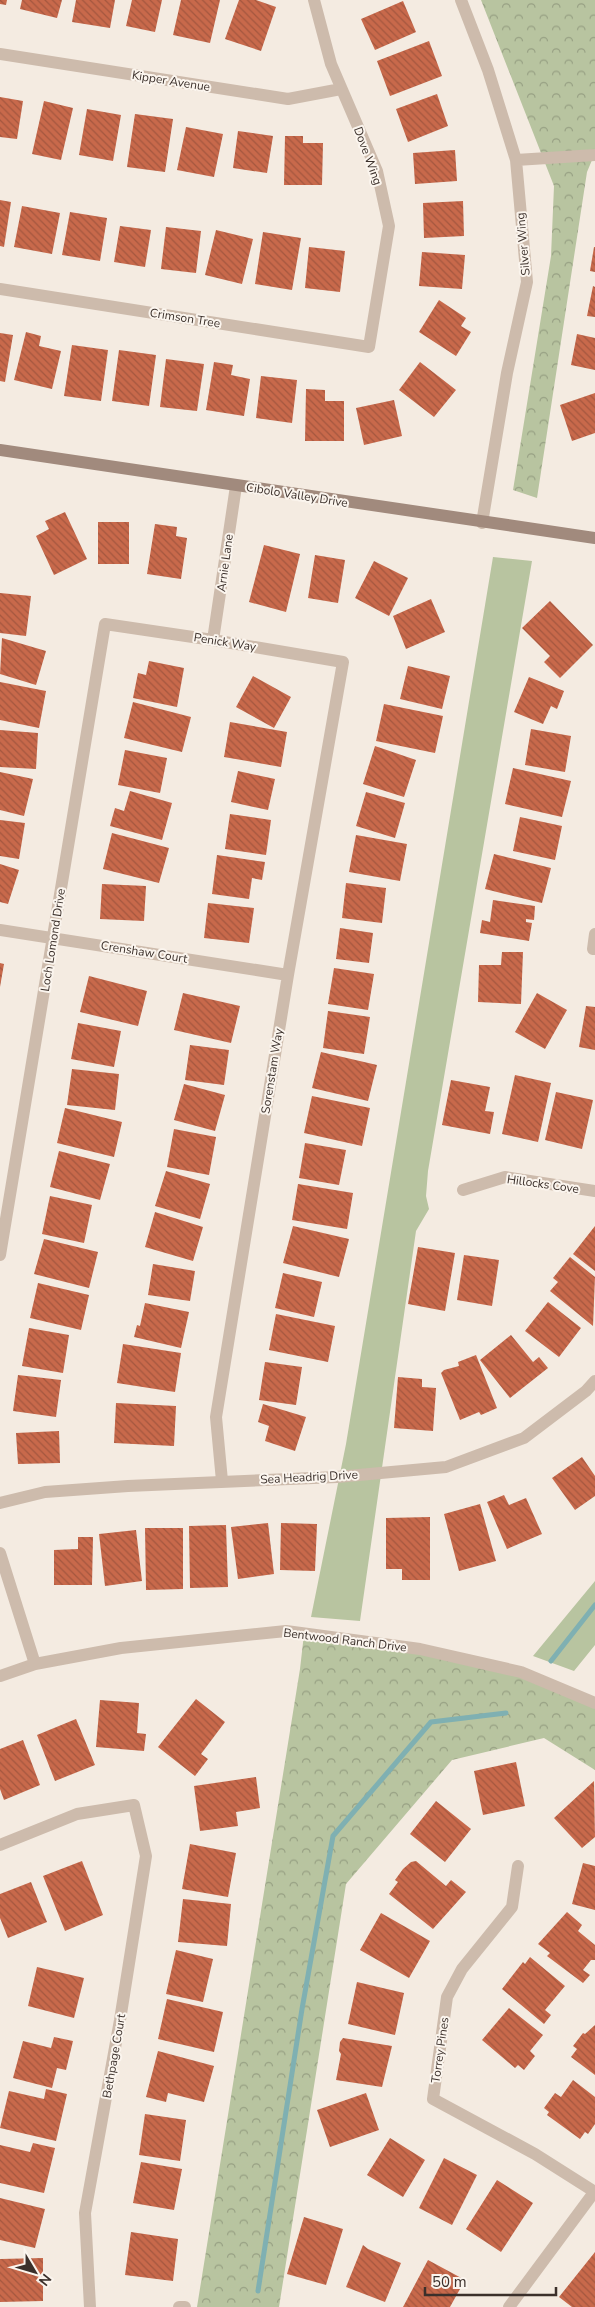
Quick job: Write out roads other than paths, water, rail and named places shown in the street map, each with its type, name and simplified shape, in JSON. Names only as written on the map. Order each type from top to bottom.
[{"type":"main road","name":"Cibolo Valley Drive","points":[[0,450],[482,524],[595,538]]},
{"type":"street","name":"Dove Wing","points":[[314,0],[330,64],[377,171],[389,226],[369,347]]},
{"type":"street","name":"Silver Wing","points":[[461,0],[488,70],[516,160],[527,282],[506,373],[482,524]]},
{"type":"street","name":"Kipper Avenue","points":[[0,54],[288,99],[341,89]]},
{"type":"street","points":[[516,160],[595,155]]},
{"type":"street","name":"Crimson Tree","points":[[0,290],[369,347]]},
{"type":"street","name":"Arnie Lane","points":[[213,640],[236,486]]},
{"type":"street","name":"Penick Way","points":[[105,624],[343,662]]},
{"type":"street","name":"Loch Lomond Drive","points":[[0,1255],[105,624]]},
{"type":"street","name":"Sorenstam Way","points":[[222,1481],[216,1417],[288,975],[343,662]]},
{"type":"street","name":"Crenshaw Court","points":[[0,930],[288,975]]},
{"type":"street","points":[[594,949],[595,934]]},
{"type":"street","name":"Hillocks Cove","points":[[463,1190],[504,1177],[595,1192]]},
{"type":"street","name":"Sea Headrig Drive","points":[[0,1503],[45,1492],[222,1481],[337,1477],[446,1467],[524,1438],[586,1391],[595,1381]]},
{"type":"street","points":[[0,1553],[35,1664]]},
{"type":"street","name":"Bentwood Ranch Drive","points":[[0,1676],[35,1664],[121,1648],[286,1631],[420,1649],[521,1672],[595,1703]]},
{"type":"street","name":"Bethpage Court","points":[[0,1845],[77,1814],[134,1806],[146,1856],[120,2020],[85,2213],[90,2307]]},
{"type":"street","name":"Torrey Pines","points":[[518,1866],[512,1907],[462,1968],[447,1997],[432,2099],[535,2154],[595,2192]]},
{"type":"street","points":[[509,2307],[595,2192]]},
{"type":"street","points":[[179,2307],[185,2307]]},
{"type":"waterway","points":[[551,1661],[595,1605]]},
{"type":"waterway","points":[[258,2291],[302,2009],[333,1836],[431,1722],[506,1713]]}]
